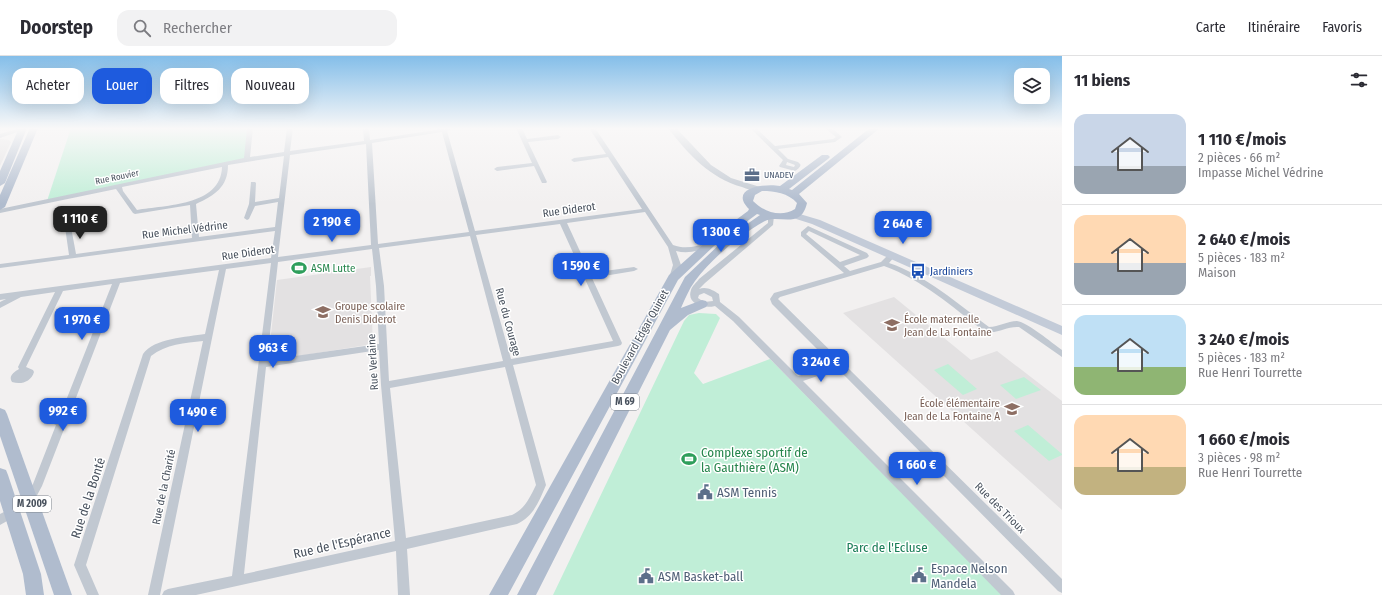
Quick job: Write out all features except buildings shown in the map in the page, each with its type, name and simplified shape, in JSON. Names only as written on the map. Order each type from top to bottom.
[{"type":"main road","points":[[0,183],[12,153]]},
{"type":"main road","points":[[0,207],[3,194],[22,153]]},
{"type":"main road","points":[[781,190],[830,153]]},
{"type":"main road","points":[[793,195],[799,188],[844,153]]},
{"type":"main road","points":[[755,209],[748,202],[748,196],[751,192],[757,189],[768,188],[781,190],[793,195],[802,203],[802,208]]},
{"type":"main road","points":[[793,215],[802,208]]},
{"type":"main road","points":[[802,208],[812,214],[1062,324]]},
{"type":"main road","name":"M 69","points":[[755,209],[779,217],[793,215]]},
{"type":"main road","name":"Boulevard Edgar Quinet","points":[[498,595],[673,278],[710,244],[752,213],[755,209]]},
{"type":"main road","name":"Boulevard Edgar Quinet","points":[[526,595],[680,295],[692,276],[725,246],[762,218],[770,215]]},
{"type":"main road","points":[[793,215],[807,218],[888,260],[1062,331]]},
{"type":"main road","points":[[888,260],[897,255],[916,260]]},
{"type":"main road","points":[[656,342],[674,319],[698,300]]},
{"type":"main road","name":"M 2009","points":[[0,414],[63,595]]},
{"type":"main road","name":"M 2009","points":[[0,475],[6,517],[32,574],[36,595]]},
{"type":"street","points":[[247,160],[248,153]]},
{"type":"street","name":"Rue Rouvier","points":[[0,211],[224,164],[293,153]]},
{"type":"street","name":"Rue Verlaine","points":[[369,153],[375,247],[380,286],[385,385],[401,544],[404,595]]},
{"type":"street","name":"Rue du Courage","points":[[453,153],[473,234],[541,485],[529,509],[521,517]]},
{"type":"street","points":[[530,153],[544,182]]},
{"type":"street","points":[[693,153],[701,162],[748,196]]},
{"type":"street","points":[[779,153],[786,160],[782,166],[795,169],[797,164]]},
{"type":"street","points":[[237,581],[287,154]]},
{"type":"street","points":[[574,160],[610,155],[671,247],[677,265],[673,278]]},
{"type":"street","points":[[119,186],[120,191],[135,212],[193,203],[218,188],[226,174],[224,164]]},
{"type":"street","points":[[497,168],[535,164]]},
{"type":"street","points":[[725,179],[757,189]]},
{"type":"street","points":[[248,218],[252,204],[253,183]]},
{"type":"street","points":[[252,204],[281,200]]},
{"type":"street","points":[[193,203],[196,240]]},
{"type":"street","name":"Rue Diderot","points":[[0,297],[116,283],[222,267],[646,210]]},
{"type":"street","points":[[716,303],[710,306],[698,300],[695,289],[702,281],[771,224],[770,215]]},
{"type":"street","points":[[385,385],[618,343],[563,222]]},
{"type":"street","points":[[68,227],[73,256]]},
{"type":"street","points":[[839,266],[862,258],[865,255],[808,228],[803,233],[803,236],[839,266],[849,274]]},
{"type":"street","name":"Rue Michel Védrine","points":[[0,266],[278,229]]},
{"type":"street","points":[[671,247],[684,251],[694,251],[710,244]]},
{"type":"street","points":[[888,260],[895,267],[921,279],[987,329],[991,330],[1016,323],[1062,354]]},
{"type":"street","name":"Rue des Trioux","points":[[888,260],[849,274],[777,295],[774,299],[775,302],[1062,587]]},
{"type":"street","name":"Rue de la Charité","points":[[154,595],[222,267]]},
{"type":"street","points":[[587,276],[634,269]]},
{"type":"street","points":[[30,498],[37,486],[61,421],[116,283]]},
{"type":"street","points":[[24,370],[22,366],[60,290]]},
{"type":"street","points":[[698,300],[701,290],[710,292],[716,296],[716,303]]},
{"type":"street","name":"Rue Diderot","points":[[0,305],[20,295]]},
{"type":"street","points":[[716,303],[736,319],[1009,595]]},
{"type":"street","name":"Rue de la Bonté","points":[[93,595],[80,565],[146,354],[153,348],[169,343],[208,337]]},
{"type":"street","points":[[263,364],[384,346]]},
{"type":"street","points":[[796,380],[838,366]]},
{"type":"street","name":"Rue de l'Espérance","points":[[168,595],[237,581],[521,517]]},
{"type":"shaded area","points":[[0,153],[6,153],[0,166]]},
{"type":"shaded area","name":"Groupe scolaire Denis Diderot","points":[[371,267],[370,276],[373,344],[268,361],[277,280]]},
{"type":"shaded area","points":[[894,297],[971,360],[997,351],[1062,401],[1062,510],[843,313]]},
{"type":"green space","points":[[63,153],[248,153],[247,160],[47,201]]},
{"type":"green space","name":"Complexe sportif de la Gauthière (ASM)","points":[[699,313],[716,314],[720,318],[694,373],[703,384],[770,359],[1002,595],[553,595],[684,321],[689,315]]},
{"type":"green space","points":[[948,364],[977,389],[963,395],[934,370]]},
{"type":"green space","points":[[1024,377],[1041,390],[1016,399],[1000,385]]},
{"type":"green space","points":[[1028,425],[1062,455],[1049,461],[1014,431]]},
{"type":"place","name":"UNADEV","points":[[752,175]]},
{"type":"place","name":"ASM Lutte","points":[[299,268]]},
{"type":"place","name":"Jardiniers","points":[[918,271]]},
{"type":"place","name":"Groupe scolaire Denis Diderot","points":[[323,312]]},
{"type":"place","name":"École maternelle Jean de La Fontaine","points":[[892,325]]},
{"type":"place","name":"École élémentaire Jean de La Fontaine A","points":[[1012,409]]},
{"type":"place","name":"Complexe sportif de la Gauthière (ASM)","points":[[689,459]]},
{"type":"place","name":"ASM Tennis","points":[[705,492]]},
{"type":"place","name":"Espace Nelson Mandela","points":[[919,575]]},
{"type":"place","name":"ASM Basket-ball","points":[[646,576]]},
{"type":"park label","name":"Parc de l'Ecluse","points":[[887,547]]}]
